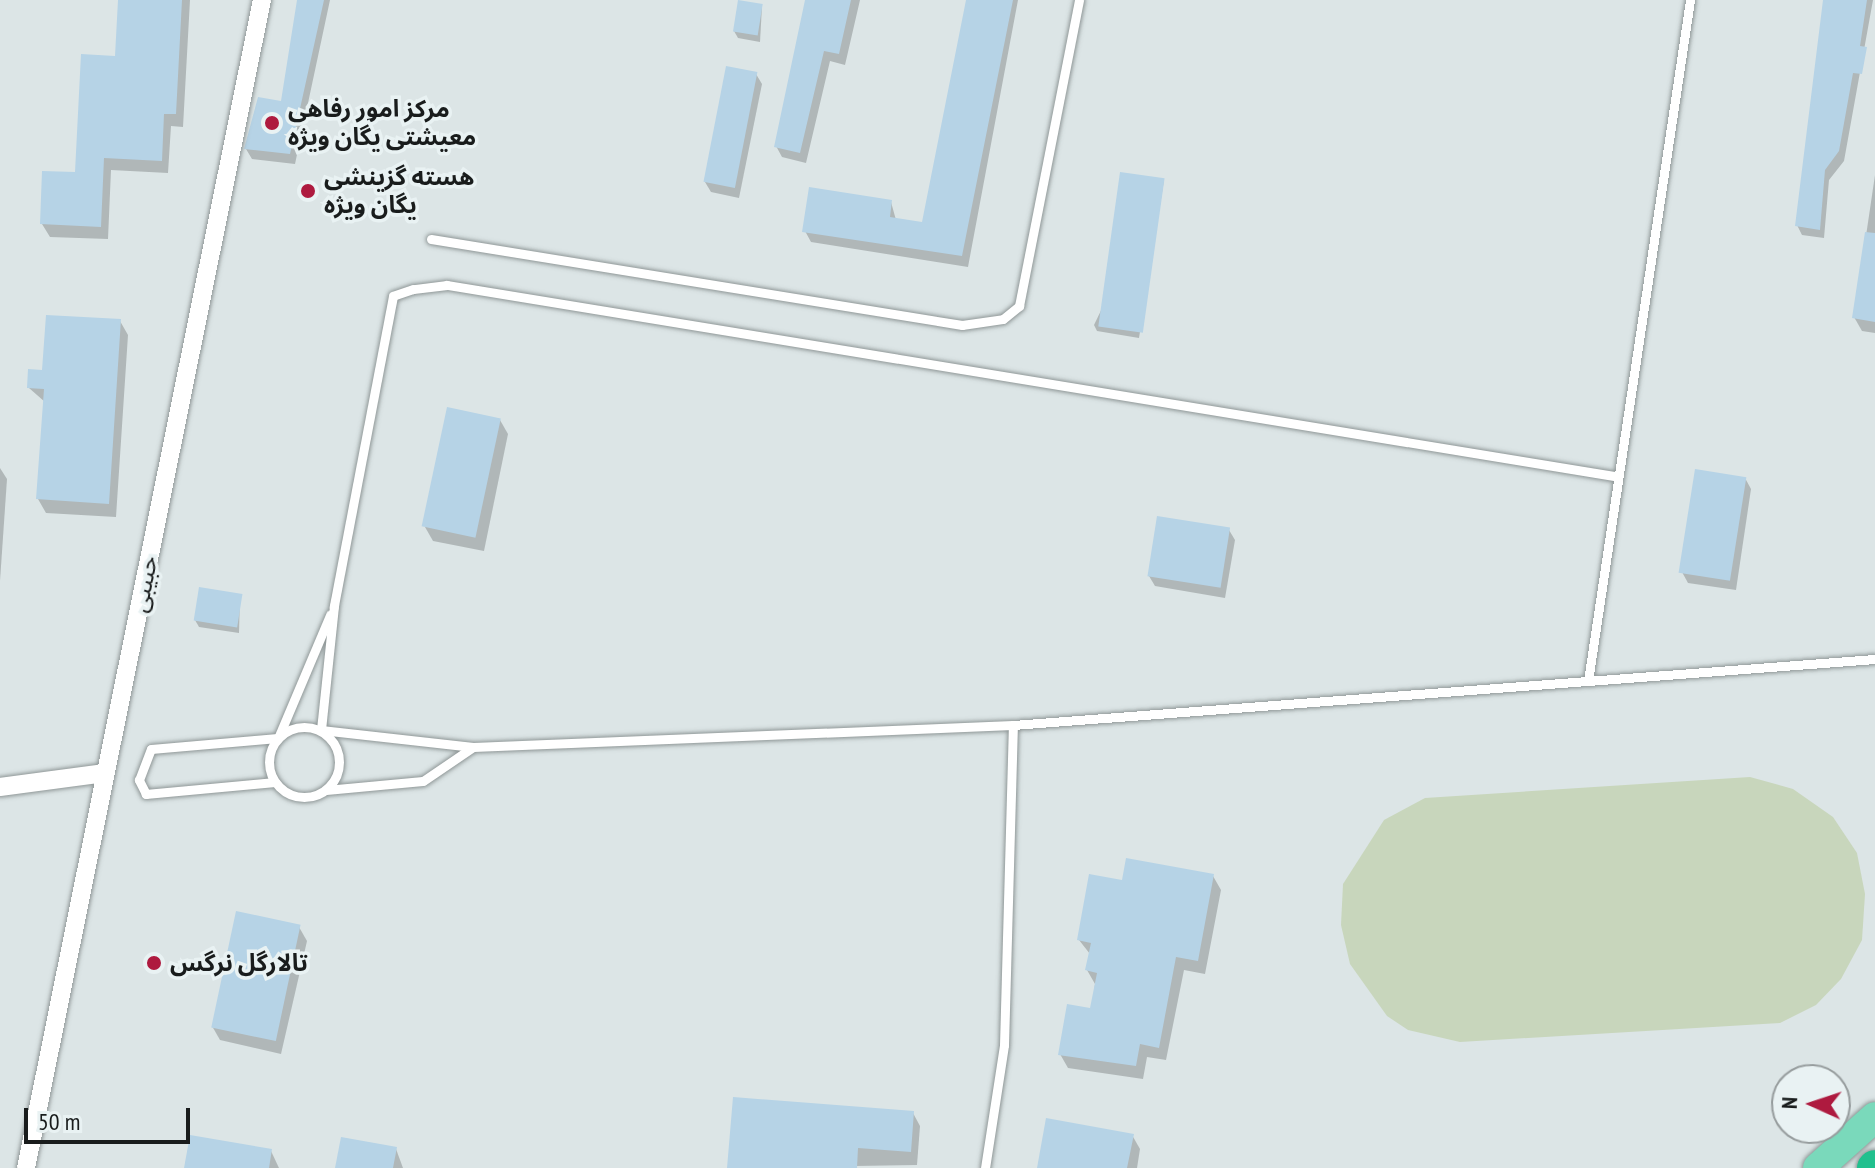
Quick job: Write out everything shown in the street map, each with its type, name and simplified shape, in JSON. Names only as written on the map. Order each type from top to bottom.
[{"type":"main road","points":[[1818,1168],[1875,1117]]},
{"type":"street","name":"حبیبی","points":[[26,1168],[262,0]]},
{"type":"street","points":[[0,787],[105,773]]},
{"type":"lane","points":[[431,239],[962,325],[1003,319],[1019,306],[1079,0]]},
{"type":"lane","points":[[1588,681],[1614,476],[1690,0]]},
{"type":"lane","points":[[326,790],[340,759],[321,730],[334,606],[393,296],[447,285],[1614,476]]},
{"type":"lane","points":[[334,606],[269,759],[275,782],[293,796],[423,781],[473,747]]},
{"type":"lane","points":[[275,782],[146,794],[139,780],[151,749],[278,738],[298,727],[473,747],[1013,725],[1875,659]]},
{"type":"lane","points":[[985,1168],[1004,1045],[1013,725]]},
{"type":"green space","points":[[1750,777],[1793,789],[1833,817],[1857,853],[1865,894],[1862,940],[1841,979],[1816,1005],[1780,1023],[1460,1042],[1408,1030],[1387,1016],[1350,964],[1341,925],[1343,884],[1384,820],[1425,798]]},
{"type":"building","points":[[118,0],[182,0],[176,114],[164,114],[162,161],[104,158],[101,227],[40,224],[42,171],[75,172],[81,54],[115,56]]},
{"type":"building","points":[[297,0],[324,0],[290,154],[244,149],[258,97],[281,101]]},
{"type":"building","points":[[738,0],[763,4],[758,36],[733,32]]},
{"type":"building","points":[[805,0],[851,0],[839,54],[824,51],[800,153],[774,147]]},
{"type":"building","points":[[966,0],[1013,0],[962,256],[802,232],[809,187],[892,200],[890,217],[922,222]]},
{"type":"building","points":[[1823,0],[1867,0],[1860,46],[1867,47],[1862,74],[1853,73],[1839,151],[1825,170],[1820,230],[1795,226]]},
{"type":"building","points":[[726,66],[757,72],[735,188],[703,182]]},
{"type":"building","points":[[1120,172],[1165,178],[1143,333],[1098,326]]},
{"type":"building","points":[[1865,232],[1875,233],[1875,322],[1852,318]]},
{"type":"building","points":[[46,315],[121,319],[109,504],[36,499],[44,389],[27,388],[28,369],[42,370]]},
{"type":"building","points":[[447,407],[501,418],[475,538],[422,526]]},
{"type":"building","points":[[1695,469],[1746,477],[1730,581],[1679,573]]},
{"type":"building","points":[[1157,516],[1230,528],[1221,588],[1147,576]]},
{"type":"building","points":[[199,587],[242,594],[237,627],[194,621]]},
{"type":"building","points":[[1126,858],[1214,874],[1198,961],[1176,957],[1159,1048],[1140,1044],[1136,1066],[1058,1055],[1067,1004],[1090,1008],[1097,973],[1085,970],[1091,943],[1077,940],[1089,874],[1122,880]]},
{"type":"building","points":[[236,911],[301,925],[276,1041],[211,1027]]},
{"type":"building","points":[[733,1097],[914,1111],[911,1152],[858,1148],[857,1168],[727,1168]]},
{"type":"building","points":[[1046,1118],[1134,1134],[1127,1168],[1037,1168]]},
{"type":"building","points":[[190,1135],[272,1149],[269,1168],[184,1168]]},
{"type":"building","points":[[341,1137],[397,1147],[393,1168],[335,1168]]},
{"type":"place","name":"مرکز امور رفاهی معیشتی یگان ویژه","points":[[272,123]]},
{"type":"place","name":"هسته گزینشی یگان ویژه","points":[[308,191]]},
{"type":"place","name":"تالارگل نرگس","points":[[154,963]]}]
